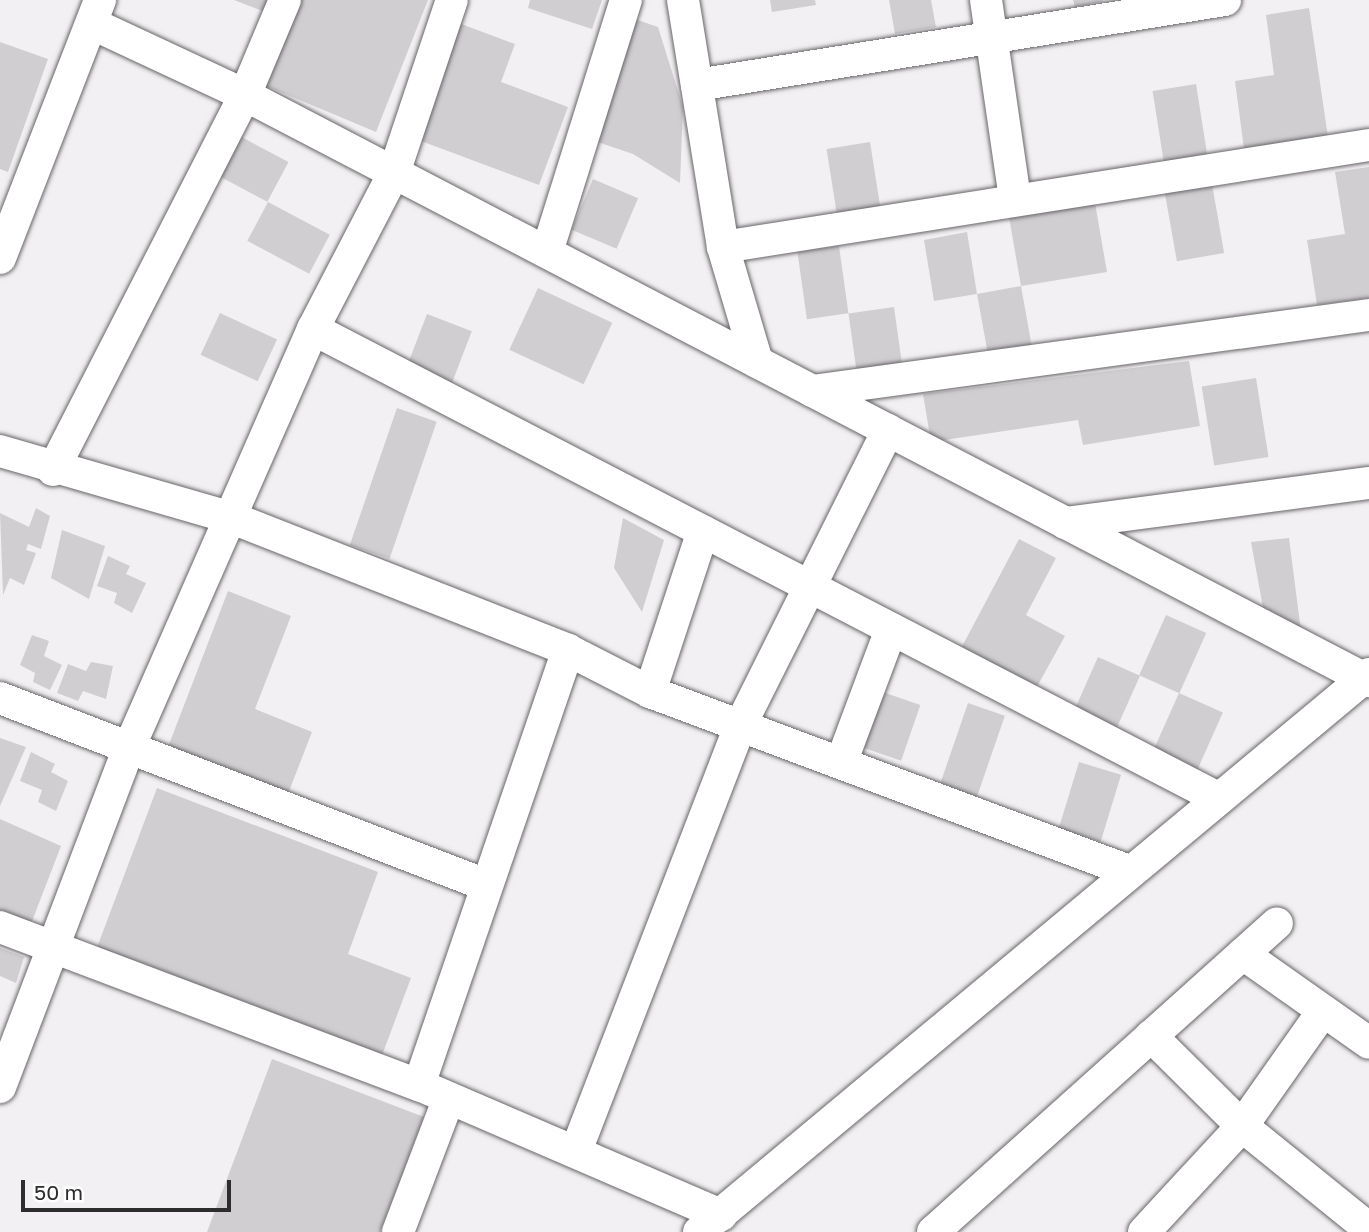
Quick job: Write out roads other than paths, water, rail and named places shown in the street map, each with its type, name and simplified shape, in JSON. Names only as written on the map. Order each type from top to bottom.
[{"type":"street","points":[[53,470],[245,95],[285,0]]},
{"type":"street","points":[[0,1087],[51,947],[129,748],[313,329],[394,173],[452,0]]},
{"type":"street","points":[[547,252],[626,0]]},
{"type":"street","points":[[683,0],[723,247],[757,362]]},
{"type":"street","points":[[986,0],[1015,200]]},
{"type":"street","points":[[696,85],[1172,4],[1225,0]]},
{"type":"street","points":[[0,258],[97,12],[245,95],[1367,678],[1216,797],[710,1224],[576,1151],[419,1085],[0,927]]},
{"type":"street","points":[[723,247],[1369,145]]},
{"type":"street","points":[[812,391],[1369,315]]},
{"type":"street","points":[[313,329],[1216,797]]},
{"type":"street","points":[[576,1151],[740,726],[812,587],[888,430]]},
{"type":"street","points":[[0,451],[53,470],[232,518],[568,650],[650,692],[1129,871]]},
{"type":"street","points":[[1065,523],[1369,483]]},
{"type":"street","points":[[650,692],[703,531]]},
{"type":"street","points":[[841,763],[891,629]]},
{"type":"street","points":[[419,1085],[568,650]]},
{"type":"street","points":[[0,698],[486,885]]},
{"type":"street","points":[[933,1232],[1277,923]]},
{"type":"street","points":[[1244,954],[1369,1043]]},
{"type":"street","points":[[1144,1232],[1242,1126],[1323,1011]]},
{"type":"street","points":[[1151,1036],[1242,1126],[1369,1229]]},
{"type":"street","points":[[398,1232],[449,1098]]}]
